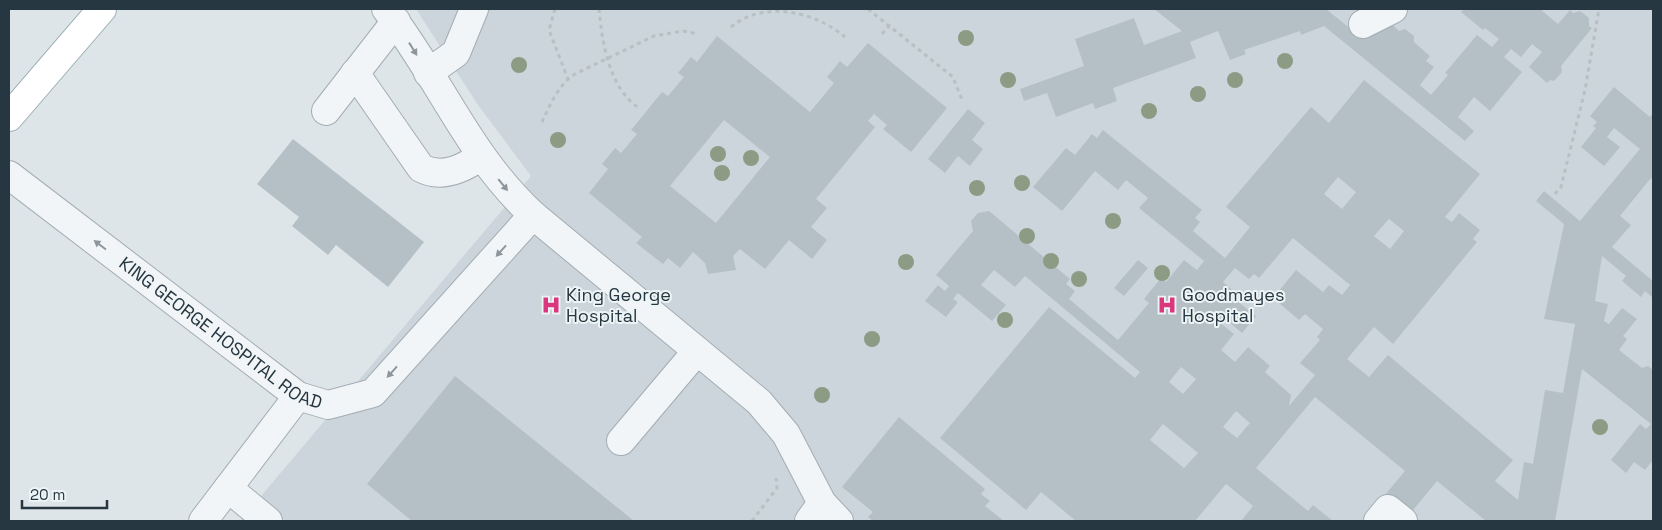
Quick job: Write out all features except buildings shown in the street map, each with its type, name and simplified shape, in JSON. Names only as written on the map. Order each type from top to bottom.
[{"type":"main road","points":[[9,117],[102,9]]},
{"type":"street","points":[[428,73],[456,53],[474,9]]},
{"type":"street","points":[[1363,24],[1394,9]]},
{"type":"street","points":[[326,111],[355,73],[391,15],[480,156],[506,190],[759,402],[786,434],[823,515]]},
{"type":"street","points":[[355,73],[421,168],[429,173],[439,174],[465,168],[480,156]]},
{"type":"street","name":"KING GEORGE HOSPITAL ROAD","points":[[9,175],[298,396],[328,405],[373,393],[534,215]]},
{"type":"street","points":[[621,442],[697,351]]},
{"type":"street","points":[[203,521],[298,396]]},
{"type":"street","points":[[228,488],[268,521]]},
{"type":"street","points":[[1378,521],[1388,509],[1404,521]]},
{"type":"path","points":[[555,9],[549,30],[568,79]]},
{"type":"path","points":[[599,9],[609,59],[622,92],[638,108]]},
{"type":"path","points":[[731,27],[739,18],[750,12],[787,9],[810,14],[829,23],[845,37]]},
{"type":"path","points":[[868,9],[953,77],[962,100]]},
{"type":"path","points":[[1555,194],[1561,187],[1585,90],[1599,9]]},
{"type":"path","points":[[882,34],[889,26]]},
{"type":"path","points":[[542,122],[553,99],[568,79],[654,36],[667,32],[683,31],[698,34]]},
{"type":"path","points":[[752,521],[777,488],[775,471]]},
{"type":"shaded area","name":"Goodmayes Hospital","points":[[416,9],[1653,9],[1653,521],[240,521],[531,176],[478,105]]},
{"type":"place","name":"King George Hospital","points":[[551,305]]},
{"type":"place","name":"Goodmayes Hospital","points":[[1167,305]]}]
